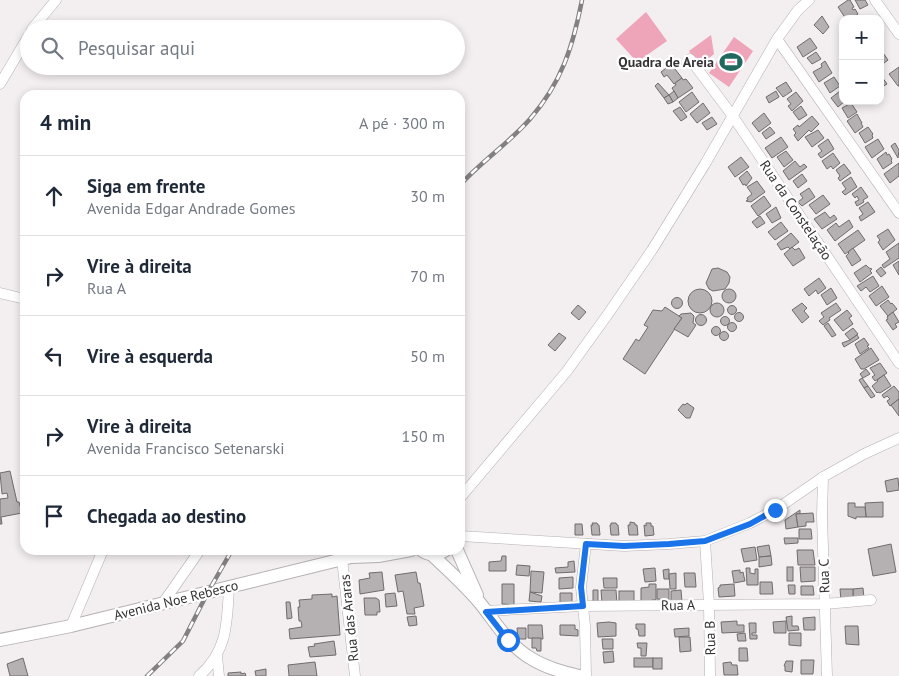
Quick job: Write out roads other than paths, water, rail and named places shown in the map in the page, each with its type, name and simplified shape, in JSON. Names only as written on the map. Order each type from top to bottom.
[{"type":"main road","name":"Avenida Noe Rebesco","points":[[347,558],[354,555]]},
{"type":"main road","name":"Avenida Noe Rebesco","points":[[0,640],[71,626],[347,558],[384,555]]},
{"type":"main road","points":[[430,555],[457,577],[508,640],[531,658],[549,668],[579,676]]},
{"type":"main road","points":[[459,555],[483,608]]},
{"type":"street","points":[[39,20],[56,0]]},
{"type":"street","points":[[465,495],[567,371],[608,314],[657,242],[705,164],[777,39],[798,10],[809,0]]},
{"type":"street","points":[[875,0],[899,34]]},
{"type":"street","points":[[777,39],[896,202],[899,213]]},
{"type":"street","points":[[0,84],[20,50]]},
{"type":"street","name":"Rua da Constelação","points":[[690,59],[732,115],[899,363]]},
{"type":"street","points":[[0,293],[20,298]]},
{"type":"street","points":[[465,536],[624,546],[705,541],[750,524],[775,510],[823,477],[864,454],[899,438]]},
{"type":"street","name":"Rua C","points":[[823,477],[822,516],[827,676]]},
{"type":"street","name":"Rua B","points":[[705,541],[709,604],[710,676]]},
{"type":"street","points":[[586,544],[581,587],[585,626],[586,676]]},
{"type":"street","points":[[71,626],[101,555]]},
{"type":"street","points":[[163,602],[196,555]]},
{"type":"street","name":"Rua das Araras","points":[[347,558],[355,676]]},
{"type":"street","points":[[199,676],[208,669],[217,657],[227,629],[229,587]]},
{"type":"street","name":"Rua A","points":[[483,608],[825,604],[871,600]]},
{"type":"street","points":[[217,657],[219,676]]},
{"type":"railway","points":[[465,180],[522,128],[541,105],[565,63],[575,33],[582,0]]},
{"type":"railway","points":[[147,676],[183,641],[229,555]]},
{"type":"place","name":"Quadra de Areia","points":[[731,62]]}]
